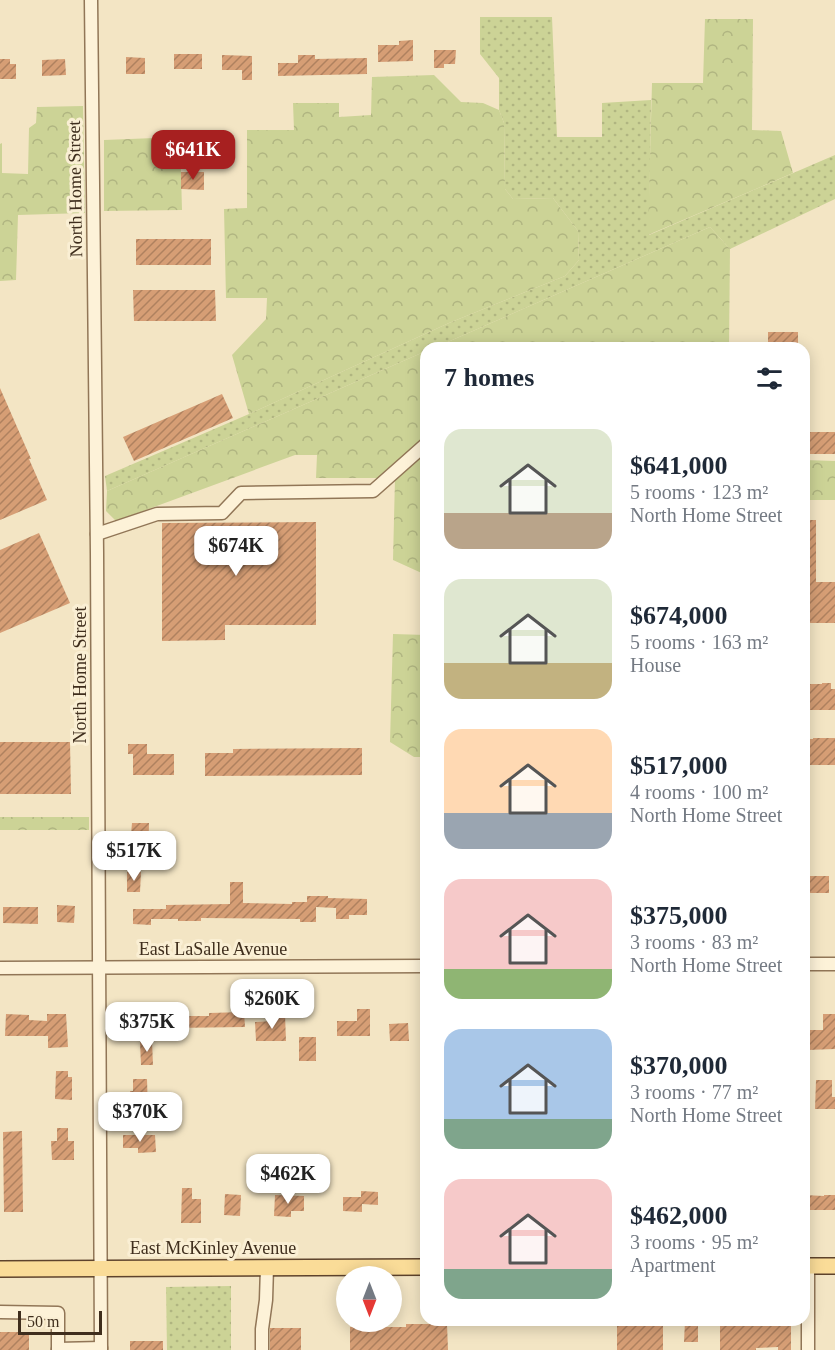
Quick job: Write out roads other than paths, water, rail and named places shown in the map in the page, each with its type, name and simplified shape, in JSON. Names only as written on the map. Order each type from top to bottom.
[{"type":"main road","points":[[810,1266],[835,1266]]},
{"type":"main road","name":"East McKinley Avenue","points":[[0,1269],[420,1267]]},
{"type":"street","name":"North Home Street","points":[[91,0],[97,534],[101,1349]]},
{"type":"street","points":[[97,534],[157,514],[222,513],[241,493],[373,491],[420,449]]},
{"type":"street","points":[[810,964],[835,964]]},
{"type":"street","name":"East LaSalle Avenue","points":[[0,968],[420,966]]},
{"type":"street","points":[[262,1350],[267,1268]]},
{"type":"street","points":[[0,1312],[58,1313],[58,1350],[101,1349]]},
{"type":"street","points":[[807,1326],[808,1350]]}]
